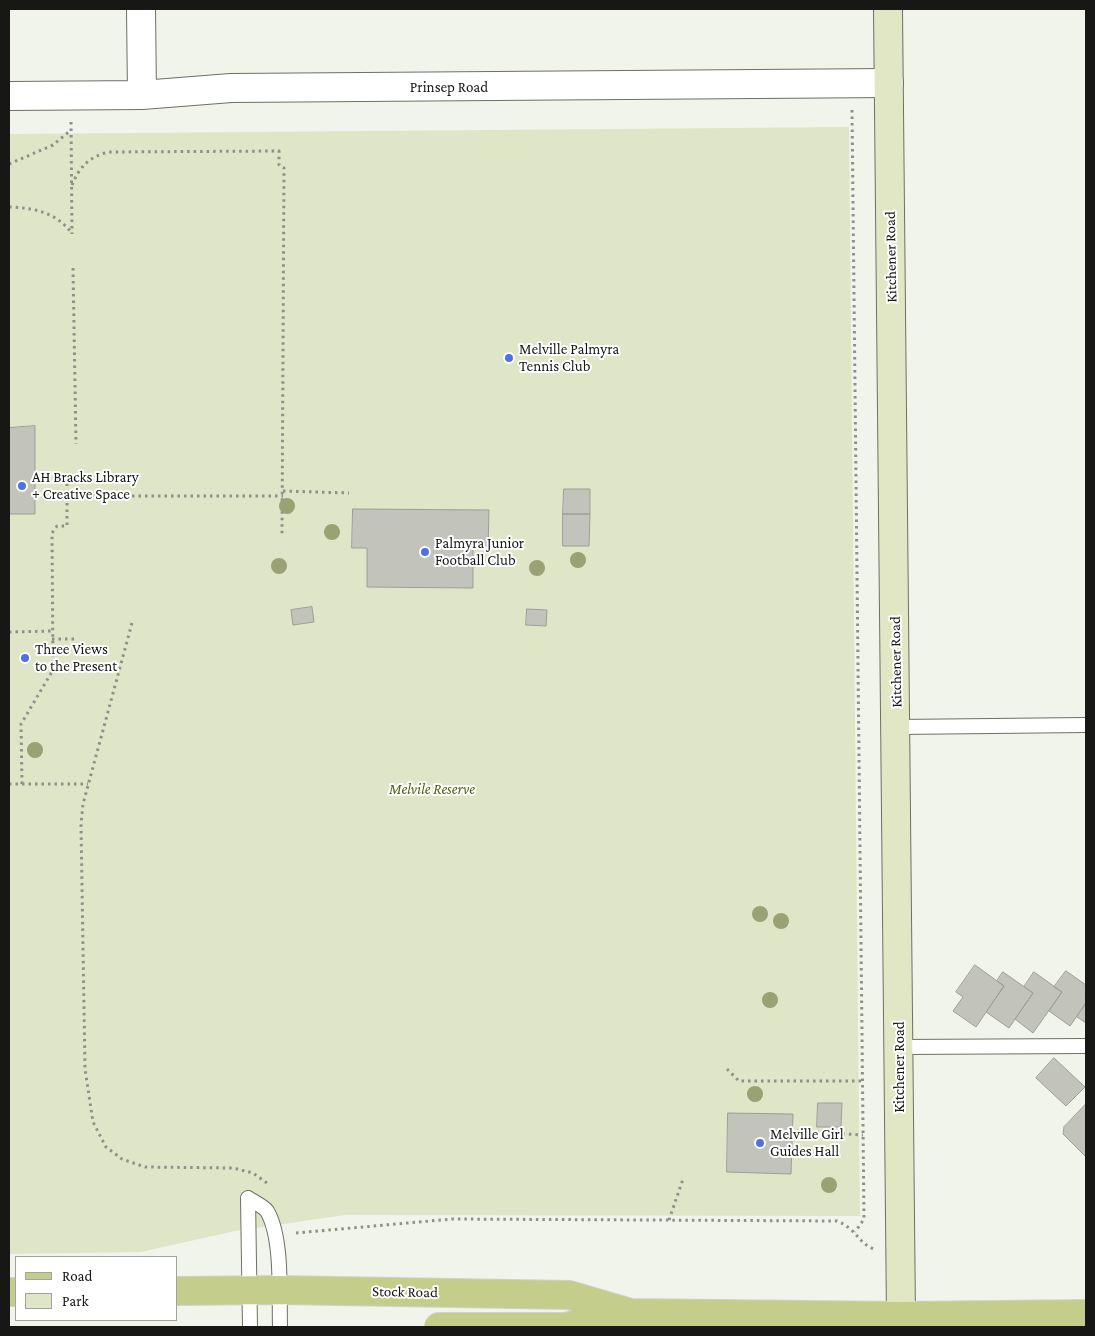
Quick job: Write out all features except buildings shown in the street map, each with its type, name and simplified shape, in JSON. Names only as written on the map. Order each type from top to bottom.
[{"type":"main road","name":"Stock Road","points":[[178,1291],[279,1290],[569,1295],[631,1313]]},
{"type":"main road","name":"Stock Road","points":[[438,1327],[565,1327],[631,1313],[901,1316],[1086,1314]]},
{"type":"street","points":[[141,9],[142,95]]},
{"type":"street","name":"Kitchener Road","points":[[888,9],[897,727],[901,1316]]},
{"type":"street","name":"Prinsep Road","points":[[9,96],[142,95],[231,88],[889,83]]},
{"type":"lane","points":[[897,727],[1086,725]]},
{"type":"lane","points":[[899,1047],[1086,1046]]},
{"type":"lane","points":[[250,1327],[248,1198],[265,1209],[272,1222],[277,1252],[280,1327]]},
{"type":"path","points":[[852,104],[864,1219],[855,1232]]},
{"type":"path","points":[[9,164],[53,145],[71,130]]},
{"type":"path","points":[[9,207],[39,210],[51,214],[63,223],[72,234],[71,137]]},
{"type":"path","points":[[72,185],[84,163],[96,155],[109,152],[279,151],[279,165],[284,168],[282,537]]},
{"type":"path","points":[[73,268],[76,444]]},
{"type":"path","points":[[22,784],[21,724],[53,670],[52,533],[57,526],[67,526],[67,474]]},
{"type":"path","points":[[67,496],[349,492]]},
{"type":"path","points":[[132,623],[83,804],[85,1069],[94,1122],[106,1147],[122,1159],[145,1166],[233,1168],[254,1173],[271,1188]]},
{"type":"path","points":[[9,632],[52,631]]},
{"type":"path","points":[[52,639],[78,639]]},
{"type":"path","points":[[9,784],[88,784]]},
{"type":"path","points":[[727,1069],[740,1081],[862,1081]]},
{"type":"path","points":[[797,1131],[863,1134]]},
{"type":"path","points":[[669,1220],[683,1179]]},
{"type":"path","points":[[292,1233],[452,1219],[837,1221],[848,1226],[870,1248],[880,1251]]},
{"type":"green space","name":"Melvile Reserve","points":[[849,127],[860,1216],[345,1215],[235,1231],[141,1252],[9,1254],[9,134]]},
{"type":"place","name":"Melville Palmyra Tennis Club","points":[[509,358]]},
{"type":"place","name":"AH Bracks Library + Creative Space","points":[[22,486]]},
{"type":"place","name":"Palmyra Junior Football Club","points":[[425,552]]},
{"type":"place","name":"Three Views to the Present","points":[[25,658]]},
{"type":"place","name":"Melville Girl Guides Hall","points":[[760,1143]]}]
